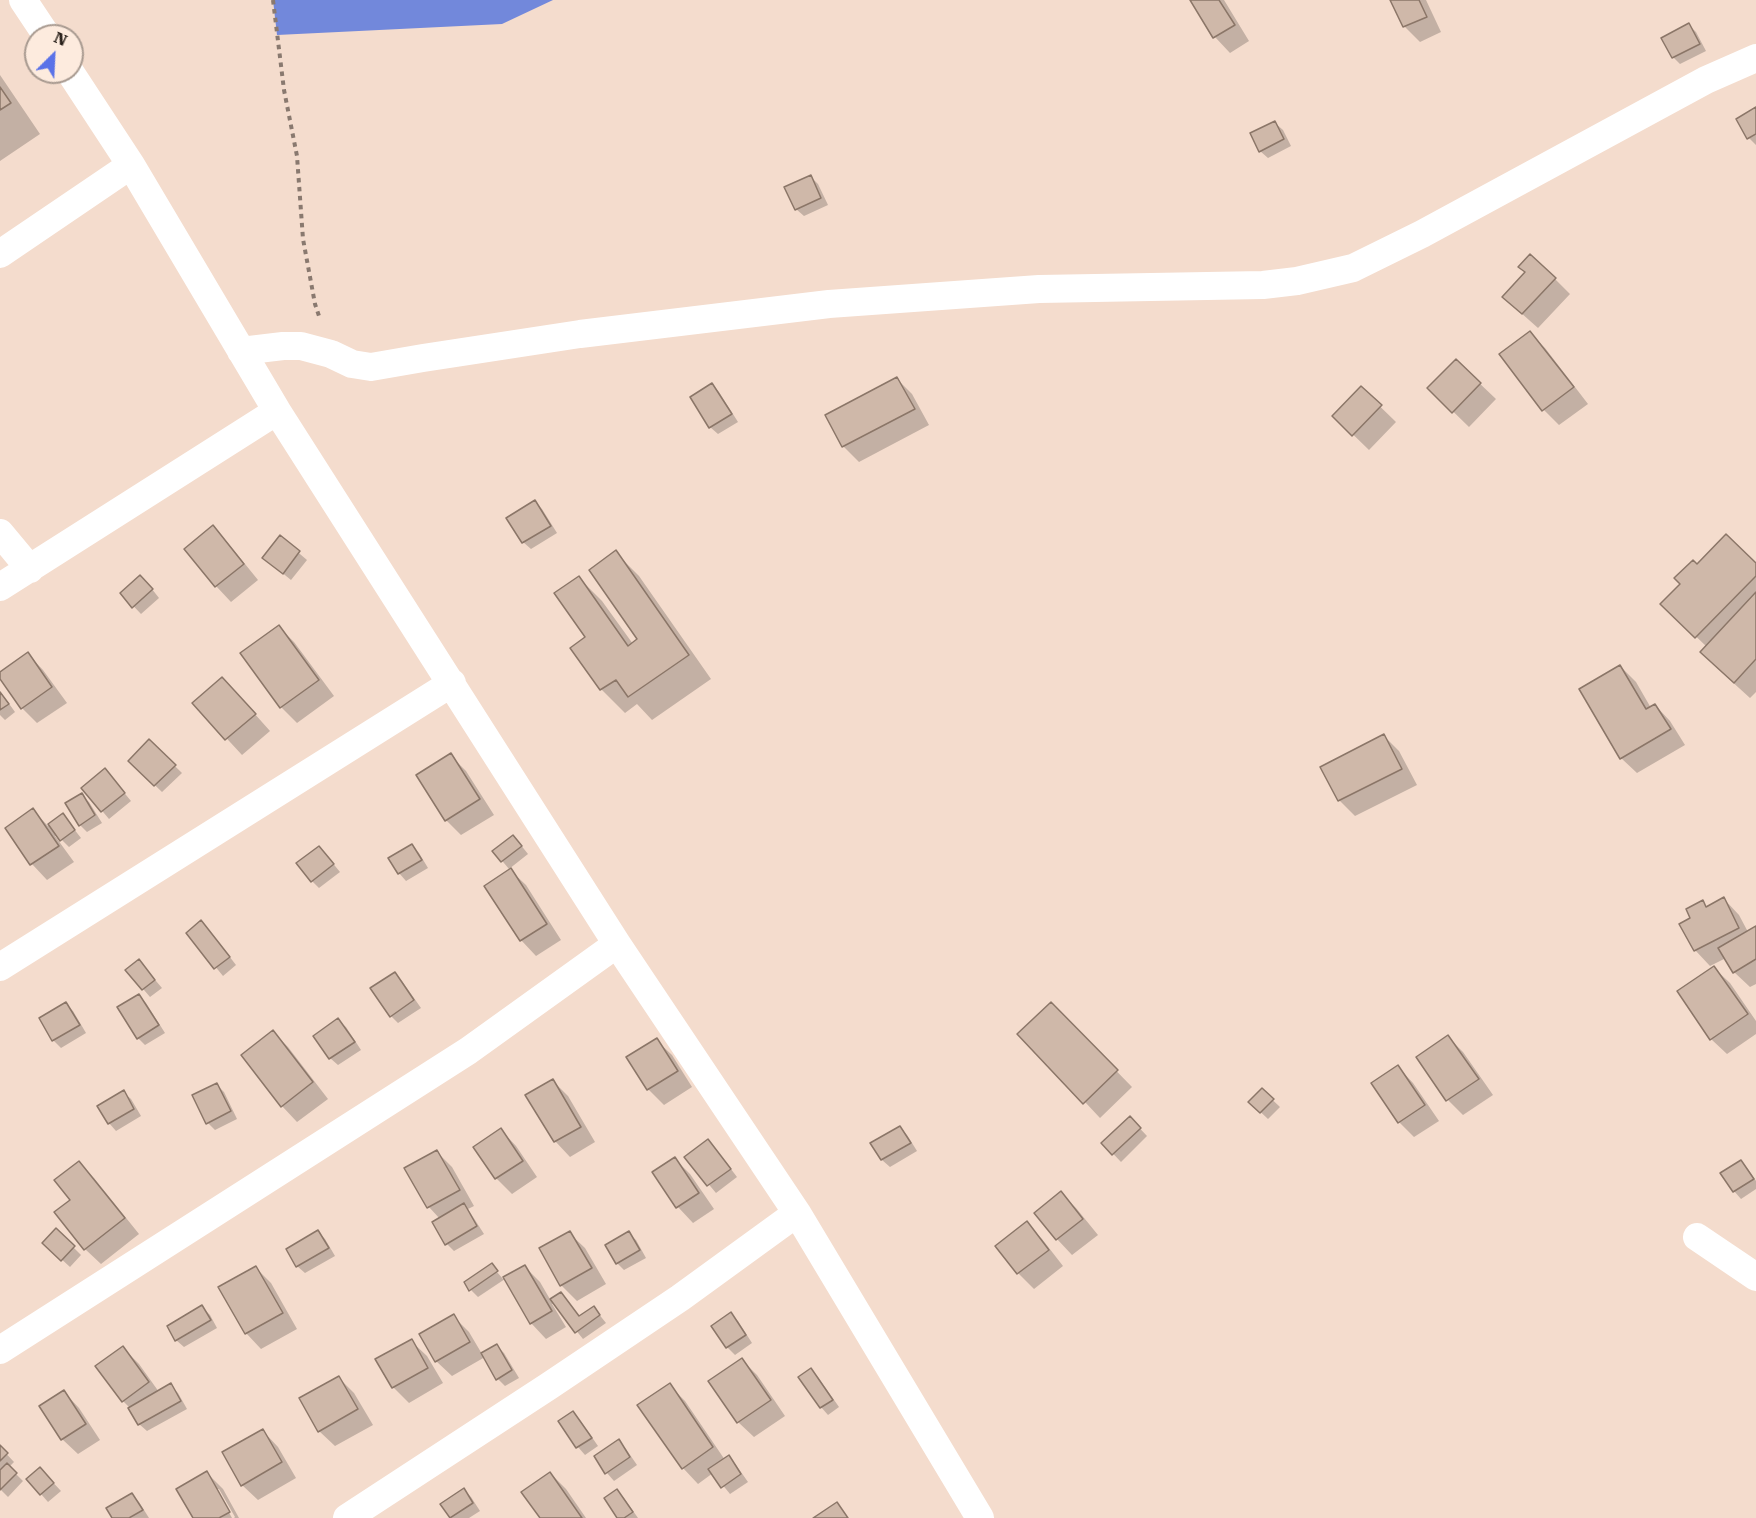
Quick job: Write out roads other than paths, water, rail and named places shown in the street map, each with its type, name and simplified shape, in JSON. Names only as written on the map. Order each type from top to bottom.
[{"type":"street","points":[[23,0],[38,24]]},
{"type":"street","points":[[241,351],[302,346],[331,354],[352,364],[371,367],[580,334],[829,304],[1039,289],[1263,285],[1298,281],[1353,268],[1422,234],[1706,80],[1756,58]]},
{"type":"street","points":[[78,84],[131,165],[277,411],[617,944],[797,1213],[980,1518]]},
{"type":"street","points":[[0,254],[131,165]]},
{"type":"street","points":[[0,587],[277,411]]},
{"type":"street","points":[[0,533],[30,569]]},
{"type":"street","points":[[0,967],[452,683]]},
{"type":"street","points":[[1,1348],[468,1051],[617,944]]},
{"type":"street","points":[[347,1518],[549,1386],[797,1213]]},
{"type":"street","points":[[1697,1237],[1756,1277]]},
{"type":"water","points":[[273,0],[553,0],[502,24],[277,35]]}]
